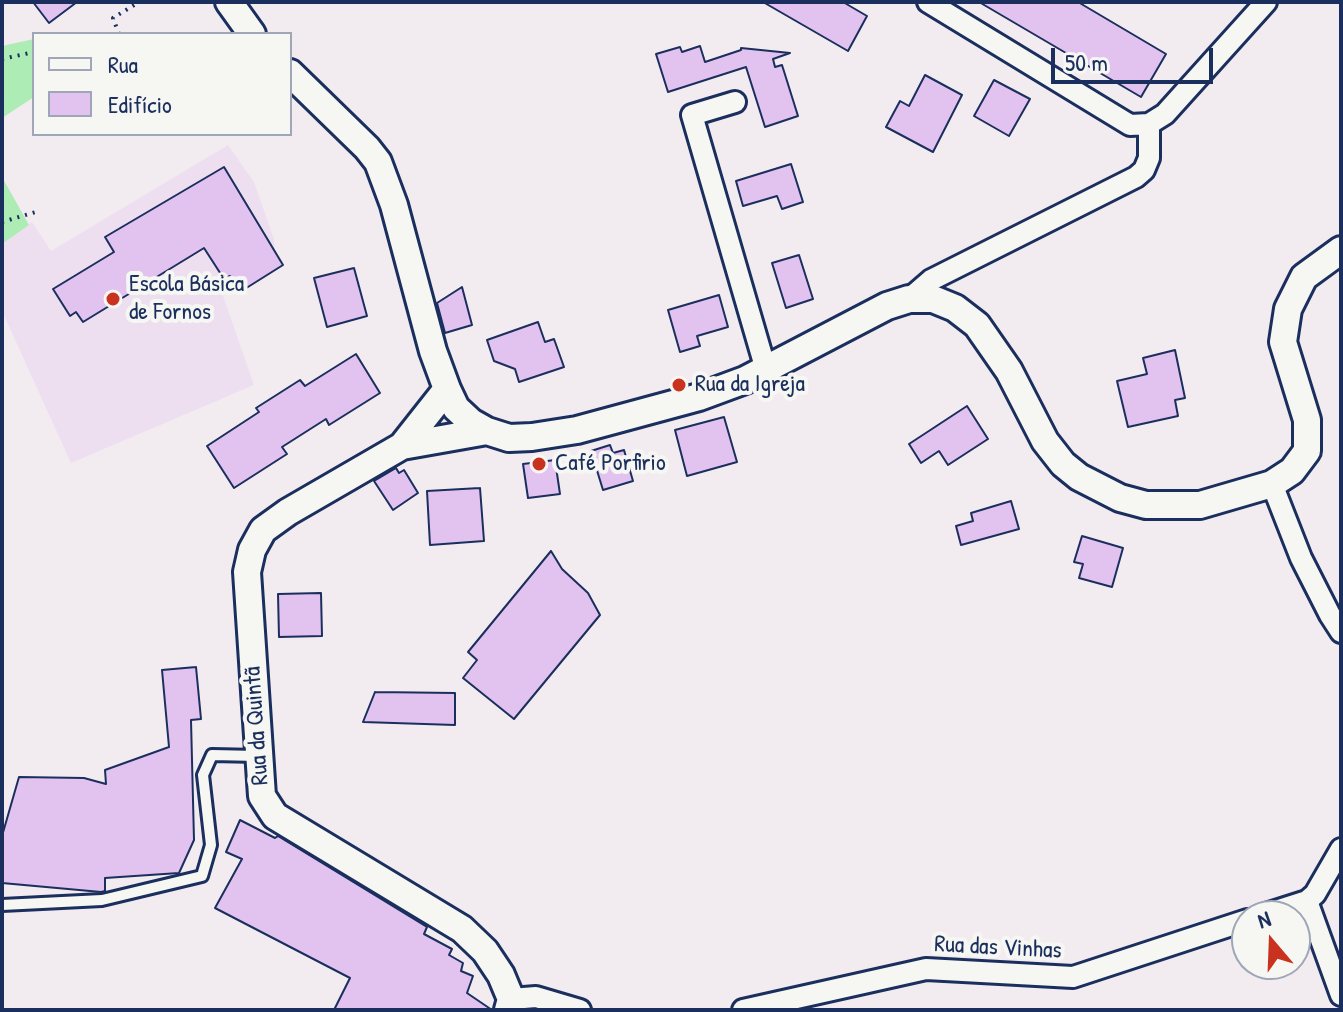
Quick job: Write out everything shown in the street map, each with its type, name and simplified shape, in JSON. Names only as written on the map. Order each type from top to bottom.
[{"type":"main road","points":[[229,2],[251,32]]},
{"type":"main road","points":[[292,75],[361,141],[378,162],[394,205],[433,351],[456,408],[471,422],[509,438],[577,430],[699,397],[766,370],[887,306],[909,299],[933,299],[955,308],[977,325],[1009,371],[1045,441],[1063,464],[1095,487],[1120,498],[1146,505],[1200,505],[1272,484],[1292,471],[1307,451],[1307,420],[1283,342],[1288,309],[1304,277],[1341,250]]},
{"type":"main road","name":"Rua da Quintã","points":[[402,446],[447,389]]},
{"type":"main road","name":"Rua da Quintã","points":[[487,431],[402,446],[288,512],[263,530],[252,550],[247,572],[262,796],[275,816],[462,929],[485,951],[501,975],[510,1004]]},
{"type":"street","points":[[928,2],[1130,125],[1149,124],[1165,114],[1266,2]]},
{"type":"street","points":[[735,102],[692,115],[766,370]]},
{"type":"street","points":[[909,299],[931,280],[1136,177],[1144,170],[1149,158],[1149,124]]},
{"type":"street","points":[[1272,484],[1301,558],[1341,632]]},
{"type":"street","points":[[1308,900],[1315,894],[1341,849]]},
{"type":"street","points":[[1311,912],[1341,995]]},
{"type":"street","name":"Rua das Vinhas","points":[[743,1010],[926,969],[1073,977],[1231,925]]},
{"type":"street","points":[[510,1004],[536,997],[580,1010]]},
{"type":"lane","points":[[2,905],[102,900],[202,876],[211,845],[203,775],[212,755],[258,756]]},
{"type":"path","points":[[118,32],[113,18],[139,2]]},
{"type":"path","points":[[2,59],[32,52]]},
{"type":"path","points":[[2,222],[39,211]]},
{"type":"shaded area","name":"Escola Básica de Fornos","points":[[228,145],[254,182],[274,239],[276,265],[220,287],[254,385],[71,463],[2,311],[2,244],[32,222],[51,251]]},
{"type":"green space","points":[[32,39],[32,98],[2,118],[2,46]]},
{"type":"green space","points":[[2,177],[29,225],[2,244]]},
{"type":"building","points":[[33,2],[77,2],[49,23]]},
{"type":"building","points":[[763,2],[843,2],[867,16],[848,51]]},
{"type":"building","points":[[979,2],[1078,2],[1166,54],[1141,97]]},
{"type":"building","points":[[700,46],[705,62],[741,48],[790,53],[773,59],[775,67],[782,65],[798,116],[765,127],[746,67],[668,92],[656,54],[680,47],[682,52]]},
{"type":"building","points":[[925,75],[962,95],[933,152],[886,127],[900,101],[909,106]]},
{"type":"building","points":[[994,80],[1030,99],[1009,136],[974,116]]},
{"type":"building","points":[[791,164],[803,202],[782,209],[777,196],[743,206],[736,181]]},
{"type":"building","points":[[224,167],[283,265],[240,292],[230,276],[224,279],[204,248],[83,322],[76,312],[70,316],[53,289],[114,252],[105,237]]},
{"type":"building","points":[[799,255],[813,299],[786,308],[772,263]]},
{"type":"building","points":[[354,268],[367,316],[327,327],[314,278]]},
{"type":"building","points":[[462,287],[472,325],[445,333],[437,303]]},
{"type":"building","points":[[719,295],[728,327],[697,336],[700,346],[680,352],[668,310]]},
{"type":"building","points":[[538,322],[545,342],[554,339],[564,367],[519,382],[515,369],[494,361],[487,340]]},
{"type":"building","points":[[1175,350],[1185,398],[1175,400],[1178,416],[1128,427],[1117,381],[1147,374],[1143,358]]},
{"type":"building","points":[[356,354],[380,393],[329,425],[326,419],[282,447],[287,454],[234,488],[207,446],[259,412],[256,408],[300,380],[305,386]]},
{"type":"building","points":[[967,406],[988,439],[948,465],[939,451],[921,463],[909,444]]},
{"type":"building","points":[[724,417],[737,462],[687,476],[675,430]]},
{"type":"building","points":[[610,445],[613,453],[624,450],[633,481],[603,490],[591,451]]},
{"type":"building","points":[[555,460],[560,494],[528,498],[523,464]]},
{"type":"building","points":[[396,468],[399,473],[404,470],[418,493],[393,510],[374,481]]},
{"type":"building","points":[[480,488],[484,541],[430,545],[427,491]]},
{"type":"building","points":[[1011,501],[1019,529],[961,545],[956,526],[973,521],[971,513]]},
{"type":"building","points":[[1082,536],[1123,548],[1112,587],[1079,578],[1083,564],[1074,562]]},
{"type":"building","points":[[551,551],[562,569],[588,593],[600,615],[514,719],[463,678],[477,660],[468,652]]},
{"type":"building","points":[[321,593],[322,636],[279,637],[278,594]]},
{"type":"building","points":[[196,667],[201,719],[191,720],[194,840],[179,873],[105,878],[105,891],[101,892],[2,883],[2,836],[19,777],[84,778],[106,784],[105,770],[169,747],[162,670]]},
{"type":"building","points":[[375,692],[455,693],[455,725],[363,722]]},
{"type":"building","points":[[240,820],[275,838],[278,836],[427,927],[424,934],[452,949],[449,955],[463,963],[461,971],[473,976],[467,993],[492,1010],[334,1010],[350,978],[215,908],[242,859],[226,852]]},
{"type":"place","name":"Escola Básica de Fornos","points":[[113,299]]},
{"type":"place","name":"Rua da Igreja","points":[[679,385]]},
{"type":"place","name":"Café Porfirio","points":[[539,464]]}]
